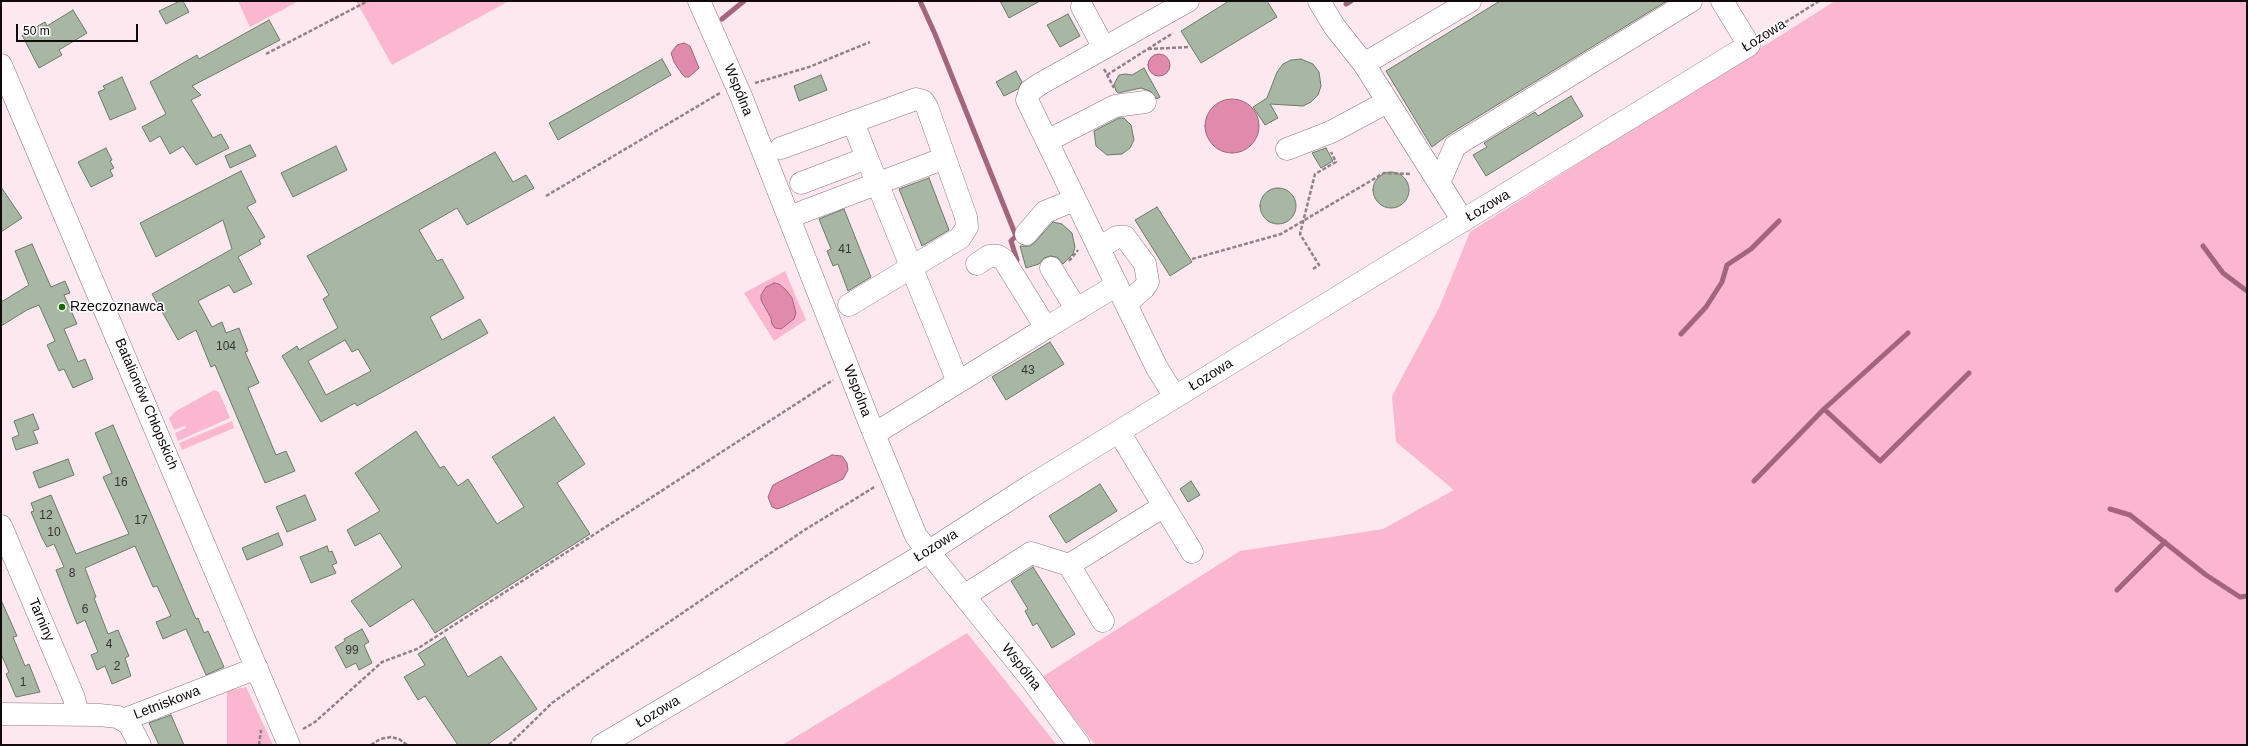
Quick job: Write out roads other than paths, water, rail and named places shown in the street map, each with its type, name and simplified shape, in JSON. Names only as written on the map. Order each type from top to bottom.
[{"type":"street","name":"Wspólna","points":[[699,1],[737,88],[916,536],[1031,679],[1079,745]]},
{"type":"street","points":[[1174,398],[1157,368],[1122,294],[1074,200],[1028,103],[1028,94],[1040,84],[1167,15],[1188,1]]},
{"type":"street","points":[[1319,1],[1334,26],[1364,64],[1463,221]]},
{"type":"street","points":[[1364,64],[1470,1]]},
{"type":"street","points":[[1438,180],[1455,146],[1691,1]]},
{"type":"street","name":"Łozowa","points":[[602,745],[928,552],[1174,398],[1749,45],[1722,1]]},
{"type":"street","points":[[1082,7],[1099,51]]},
{"type":"street","name":"Batalionów Chłopskich","points":[[1,64],[288,741]]},
{"type":"street","points":[[781,148],[916,99],[923,101],[966,217],[967,227],[960,238],[849,305]]},
{"type":"street","points":[[1047,141],[1114,106],[1145,102]]},
{"type":"street","points":[[1287,149],[1323,135],[1387,102]]},
{"type":"street","points":[[853,122],[958,382]]},
{"type":"street","points":[[800,183],[867,158]]},
{"type":"street","points":[[789,217],[945,158]]},
{"type":"street","points":[[1026,234],[1045,212],[1074,200]]},
{"type":"street","points":[[874,434],[1076,310],[1144,288],[1148,282],[1145,264],[1125,237],[1117,237],[1099,248]]},
{"type":"street","points":[[977,264],[989,256],[998,256],[1004,260],[1046,328]]},
{"type":"street","points":[[1058,267],[1076,310]]},
{"type":"street","points":[[1119,432],[1192,552]]},
{"type":"street","points":[[1069,565],[1164,506]]},
{"type":"street","name":"Tarniny","points":[[1,526],[74,698],[78,715]]},
{"type":"street","points":[[964,596],[1031,553],[1069,565],[1102,621]]},
{"type":"street","name":"Letniskowa","points":[[1,714],[112,716],[123,720],[257,668]]},
{"type":"street","points":[[123,720],[129,724],[140,745]]},
{"type":"waterway","points":[[722,19],[744,1]]},
{"type":"waterway","points":[[920,1],[935,34],[1016,236],[1011,241],[1017,260]]},
{"type":"waterway","points":[[1346,4],[1351,1]]},
{"type":"waterway","points":[[1681,334],[1706,307],[1722,282],[1727,265],[1751,249],[1779,221]]},
{"type":"waterway","points":[[2203,246],[2223,273],[2247,291]]},
{"type":"waterway","points":[[1824,409],[1908,333]]},
{"type":"waterway","points":[[1754,481],[1824,409],[1880,461],[1969,373]]},
{"type":"waterway","points":[[2110,509],[2130,515],[2206,575],[2240,597],[2247,596]]},
{"type":"waterway","points":[[2117,590],[2165,542]]},
{"type":"place","name":"Rzeczoznawca","points":[[62,307]]}]
